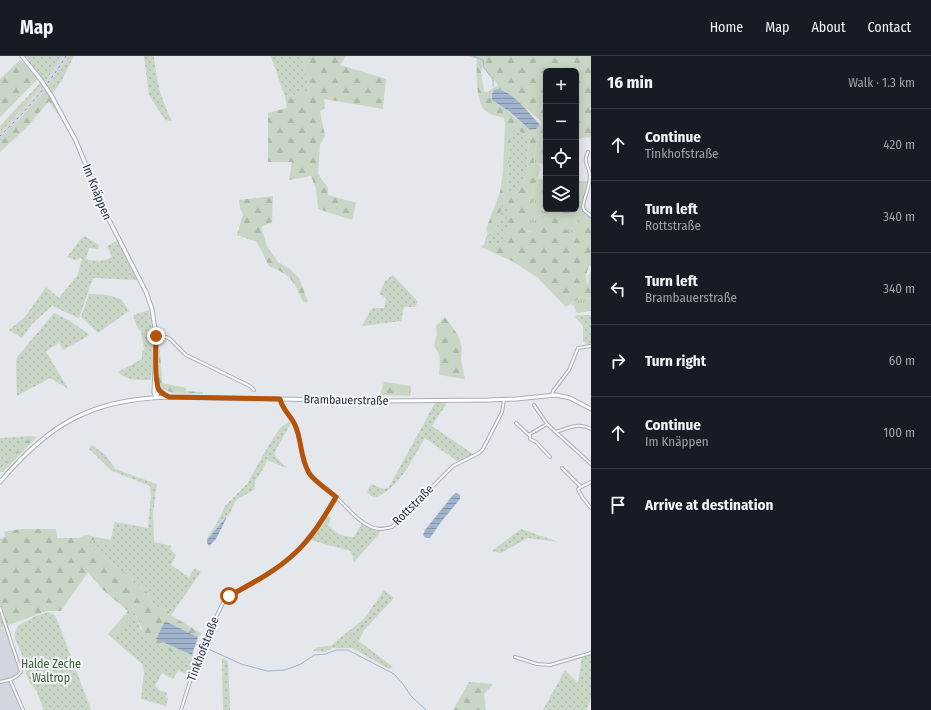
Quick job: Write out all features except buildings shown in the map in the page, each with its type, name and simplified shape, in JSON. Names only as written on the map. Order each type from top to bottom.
[{"type":"main road","points":[[158,389],[169,397]]},
{"type":"main road","name":"Brambauerstraße","points":[[0,482],[28,451],[55,429],[84,412],[117,402],[137,399],[169,397],[383,401],[504,400],[552,394],[570,398],[591,409]]},
{"type":"street","name":"Im Knäppen","points":[[23,57],[51,95],[76,141],[106,214],[146,292],[152,309],[156,336],[156,372],[154,393],[156,397]]},
{"type":"street","points":[[588,152],[585,162],[590,178],[583,207],[584,210],[591,216]]},
{"type":"street","points":[[156,336],[163,336],[170,339],[186,355],[250,386],[254,390]]},
{"type":"street","points":[[552,394],[569,370],[578,348],[591,346]]},
{"type":"street","points":[[156,372],[158,389],[156,397]]},
{"type":"street","name":"Rottstraße","points":[[280,399],[283,408],[295,425],[299,436],[305,466],[310,474],[358,519],[372,527],[382,529],[392,527],[453,466],[484,449],[502,412],[504,400]]},
{"type":"street","points":[[534,404],[547,424],[591,464]]},
{"type":"street","points":[[516,423],[529,435],[530,439],[536,442],[550,457]]},
{"type":"street","points":[[529,435],[547,424]]},
{"type":"street","points":[[556,432],[579,425],[585,425],[591,429]]},
{"type":"street","points":[[562,468],[581,487]]},
{"type":"street","points":[[591,482],[578,489],[582,497],[591,508]]},
{"type":"street","name":"Tinkhofstraße","points":[[181,710],[201,647],[225,599],[274,570],[296,553],[323,519],[336,497]]},
{"type":"street","points":[[0,608],[21,672],[19,676],[0,682]]},
{"type":"street","points":[[515,657],[537,664],[550,665],[591,653]]},
{"type":"street","points":[[10,680],[23,710]]},
{"type":"shaded area","points":[[62,56],[68,56],[45,90],[20,119],[0,138],[0,132],[34,96]]},
{"type":"shaded area","points":[[6,627],[23,669],[20,676],[12,680],[24,710],[0,710],[0,629]]},
{"type":"green space","points":[[26,56],[62,56],[45,82]]},
{"type":"green space","points":[[68,56],[74,56],[61,82],[53,93],[48,86]]},
{"type":"green space","points":[[144,56],[154,56],[160,90],[172,121],[165,120],[149,95]]},
{"type":"green space","points":[[271,56],[303,56],[309,92],[285,97]]},
{"type":"green space","points":[[303,56],[346,56],[340,65],[386,79],[383,109],[324,99],[325,108],[320,111],[325,136],[320,145],[318,174],[328,188],[328,195],[356,203],[352,220],[318,209],[316,189],[311,176],[289,180],[292,162],[268,162],[268,113],[287,108],[285,97],[309,92]]},
{"type":"green space","points":[[468,56],[591,56],[591,137],[579,139],[579,68],[543,68],[543,135],[539,134],[534,163],[539,164],[540,168],[538,178],[536,178],[531,207],[524,230],[530,232],[543,212],[571,212],[563,228],[580,210],[579,181],[588,181],[582,208],[583,211],[591,217],[591,266],[589,266],[586,275],[587,286],[589,279],[588,276],[591,272],[591,299],[581,297],[566,307],[538,278],[512,261],[481,247],[484,244],[494,246],[503,239],[506,234],[508,224],[510,203],[503,202],[496,228],[491,234],[488,233],[486,229],[500,192],[503,171],[505,124],[504,118],[488,112],[480,102],[477,87],[477,59]],"holes":[[[484,64],[485,69],[498,85],[487,92],[484,91],[481,72]],[[499,89],[505,91],[541,121],[541,125],[536,129],[530,130],[497,104]],[[516,129],[525,135],[526,134],[531,139],[528,166],[523,182],[517,193],[507,190],[511,131]]]},
{"type":"green space","points":[[20,60],[30,68],[38,79],[0,117],[0,79]]},
{"type":"green space","points":[[40,83],[42,86],[0,132],[0,126]]},
{"type":"green space","points":[[45,90],[62,118],[61,119],[49,101],[28,126],[0,152],[0,138],[20,119]]},
{"type":"green space","points":[[516,129],[524,135],[526,134],[531,139],[528,166],[523,182],[517,193],[507,190],[511,131]]},
{"type":"green space","points":[[539,134],[543,135],[543,164],[534,163]]},
{"type":"green space","points":[[536,178],[543,179],[544,212],[539,234],[524,230]]},
{"type":"green space","points":[[273,196],[272,222],[261,227],[267,246],[278,262],[290,269],[299,278],[308,302],[303,302],[294,284],[287,276],[269,266],[257,242],[237,235],[243,214],[240,209],[239,200]]},
{"type":"green space","points":[[502,202],[510,203],[508,229],[499,243],[494,246],[488,246],[484,244],[488,233],[491,234],[496,228]]},
{"type":"green space","points":[[579,210],[582,213],[577,235],[563,228],[571,212],[579,212]]},
{"type":"green space","points":[[84,236],[99,245],[98,249],[89,248],[86,259],[99,261],[112,257],[107,246],[117,241],[137,280],[93,278],[79,318],[52,306],[33,323],[22,338],[9,330],[25,317],[46,287],[59,298],[78,274],[82,258],[75,260],[67,257]]},
{"type":"green space","points":[[393,275],[418,302],[415,307],[404,307],[401,321],[362,326],[372,308],[384,308],[386,298],[379,294],[385,281]]},
{"type":"green space","points":[[89,294],[107,295],[121,299],[129,311],[98,333],[81,317]]},
{"type":"green space","points":[[581,297],[591,299],[591,311],[577,313],[574,306],[571,304]]},
{"type":"green space","points":[[149,310],[153,345],[151,380],[137,380],[125,377],[118,372],[142,359],[142,351],[144,350],[141,331],[137,328],[133,315]]},
{"type":"green space","points":[[54,313],[70,321],[90,335],[63,350],[59,343],[46,351],[68,389],[50,378],[17,396],[16,361],[18,356]]},
{"type":"green space","points":[[577,315],[591,315],[591,345],[587,345],[583,342],[583,326],[575,317]]},
{"type":"green space","points":[[445,317],[458,335],[462,347],[461,360],[465,379],[439,375],[439,357],[434,346],[437,334],[436,326]]},
{"type":"green space","points":[[159,350],[162,383],[187,388],[185,391],[203,392],[203,394],[174,393],[161,389],[159,383]]},
{"type":"green space","points":[[384,382],[411,386],[410,396],[380,395]]},
{"type":"green space","points":[[435,403],[447,403],[432,426],[473,454],[458,462],[425,438],[398,481],[391,488],[374,498],[367,492],[371,484],[384,489],[389,487]]},
{"type":"green space","points":[[290,421],[291,423],[276,450],[275,456],[287,468],[267,460],[255,481],[254,490],[236,500],[229,515],[224,518],[207,540],[225,506],[247,484],[280,428]]},
{"type":"green space","points":[[31,436],[0,469],[0,438]]},
{"type":"green space","points":[[31,436],[37,437],[3,472],[0,472],[0,469]]},
{"type":"green space","points":[[91,445],[105,455],[115,469],[157,484],[153,513],[154,542],[171,546],[170,549],[176,555],[171,565],[189,577],[195,568],[201,572],[171,615],[169,614],[169,611],[158,608],[152,604],[146,591],[138,586],[129,576],[90,547],[92,540],[110,544],[115,522],[148,528],[151,495],[150,486],[112,471],[89,449]]},
{"type":"green space","points":[[327,516],[331,518],[328,525],[337,532],[350,537],[354,537],[362,523],[380,531],[354,562],[351,551],[310,540]]},
{"type":"green space","points":[[21,529],[56,529],[57,538],[79,538],[86,535],[111,540],[110,544],[92,540],[90,547],[129,576],[138,586],[146,591],[152,604],[158,608],[169,611],[169,614],[202,634],[198,637],[165,621],[156,639],[195,656],[195,660],[169,651],[146,639],[135,612],[112,638],[108,634],[128,611],[102,589],[88,572],[61,611],[47,611],[0,628],[0,538],[5,537],[4,532]]},
{"type":"green space","points":[[521,529],[559,542],[528,538],[501,553],[492,551]]},
{"type":"green space","points":[[384,590],[394,598],[363,631],[359,641],[393,667],[389,669],[352,648],[333,648],[325,652],[313,651],[317,647],[330,646],[364,619]]},
{"type":"green space","name":"Halde Zeche Waltrop","points":[[48,612],[56,617],[91,710],[44,710],[37,692],[30,683],[26,673],[23,657],[15,639],[15,632],[19,625]]},
{"type":"green space","points":[[135,612],[141,630],[169,651],[195,660],[191,675],[178,671],[173,679],[162,673],[155,686],[160,691],[167,692],[166,697],[168,698],[166,706],[141,699],[144,672],[142,664],[112,638]]},
{"type":"green space","points":[[591,654],[591,698],[587,709],[588,710],[543,710],[565,670],[578,683],[582,656]]},
{"type":"green space","points":[[222,658],[228,661],[230,710],[223,710]]},
{"type":"green space","points":[[469,682],[493,684],[484,694],[486,710],[453,710]]},
{"type":"water","points":[[499,89],[511,95],[540,125],[536,129],[530,130],[510,112],[492,100],[494,90]]},
{"type":"water","points":[[456,493],[460,495],[460,499],[430,538],[426,538],[423,535],[425,530]]},
{"type":"water","points":[[226,517],[216,539],[209,546],[207,540]]},
{"type":"water","points":[[165,621],[198,637],[192,655],[156,639]]},
{"type":"waterway","points":[[473,56],[483,60],[484,68],[493,79],[493,86]]},
{"type":"waterway","points":[[196,644],[200,646]]},
{"type":"waterway","points":[[204,647],[241,664],[267,671],[285,670],[301,664],[314,655],[326,654],[336,650],[348,650],[394,674],[411,696],[426,710]]},
{"type":"railway","points":[[0,136],[36,98],[52,78],[66,56]]},
{"type":"route","points":[[156,336],[156,372],[158,389],[162,393],[169,397],[280,399],[283,408],[295,425],[299,436],[305,466],[315,480],[336,497],[323,519],[296,553],[274,570],[229,596]]}]
